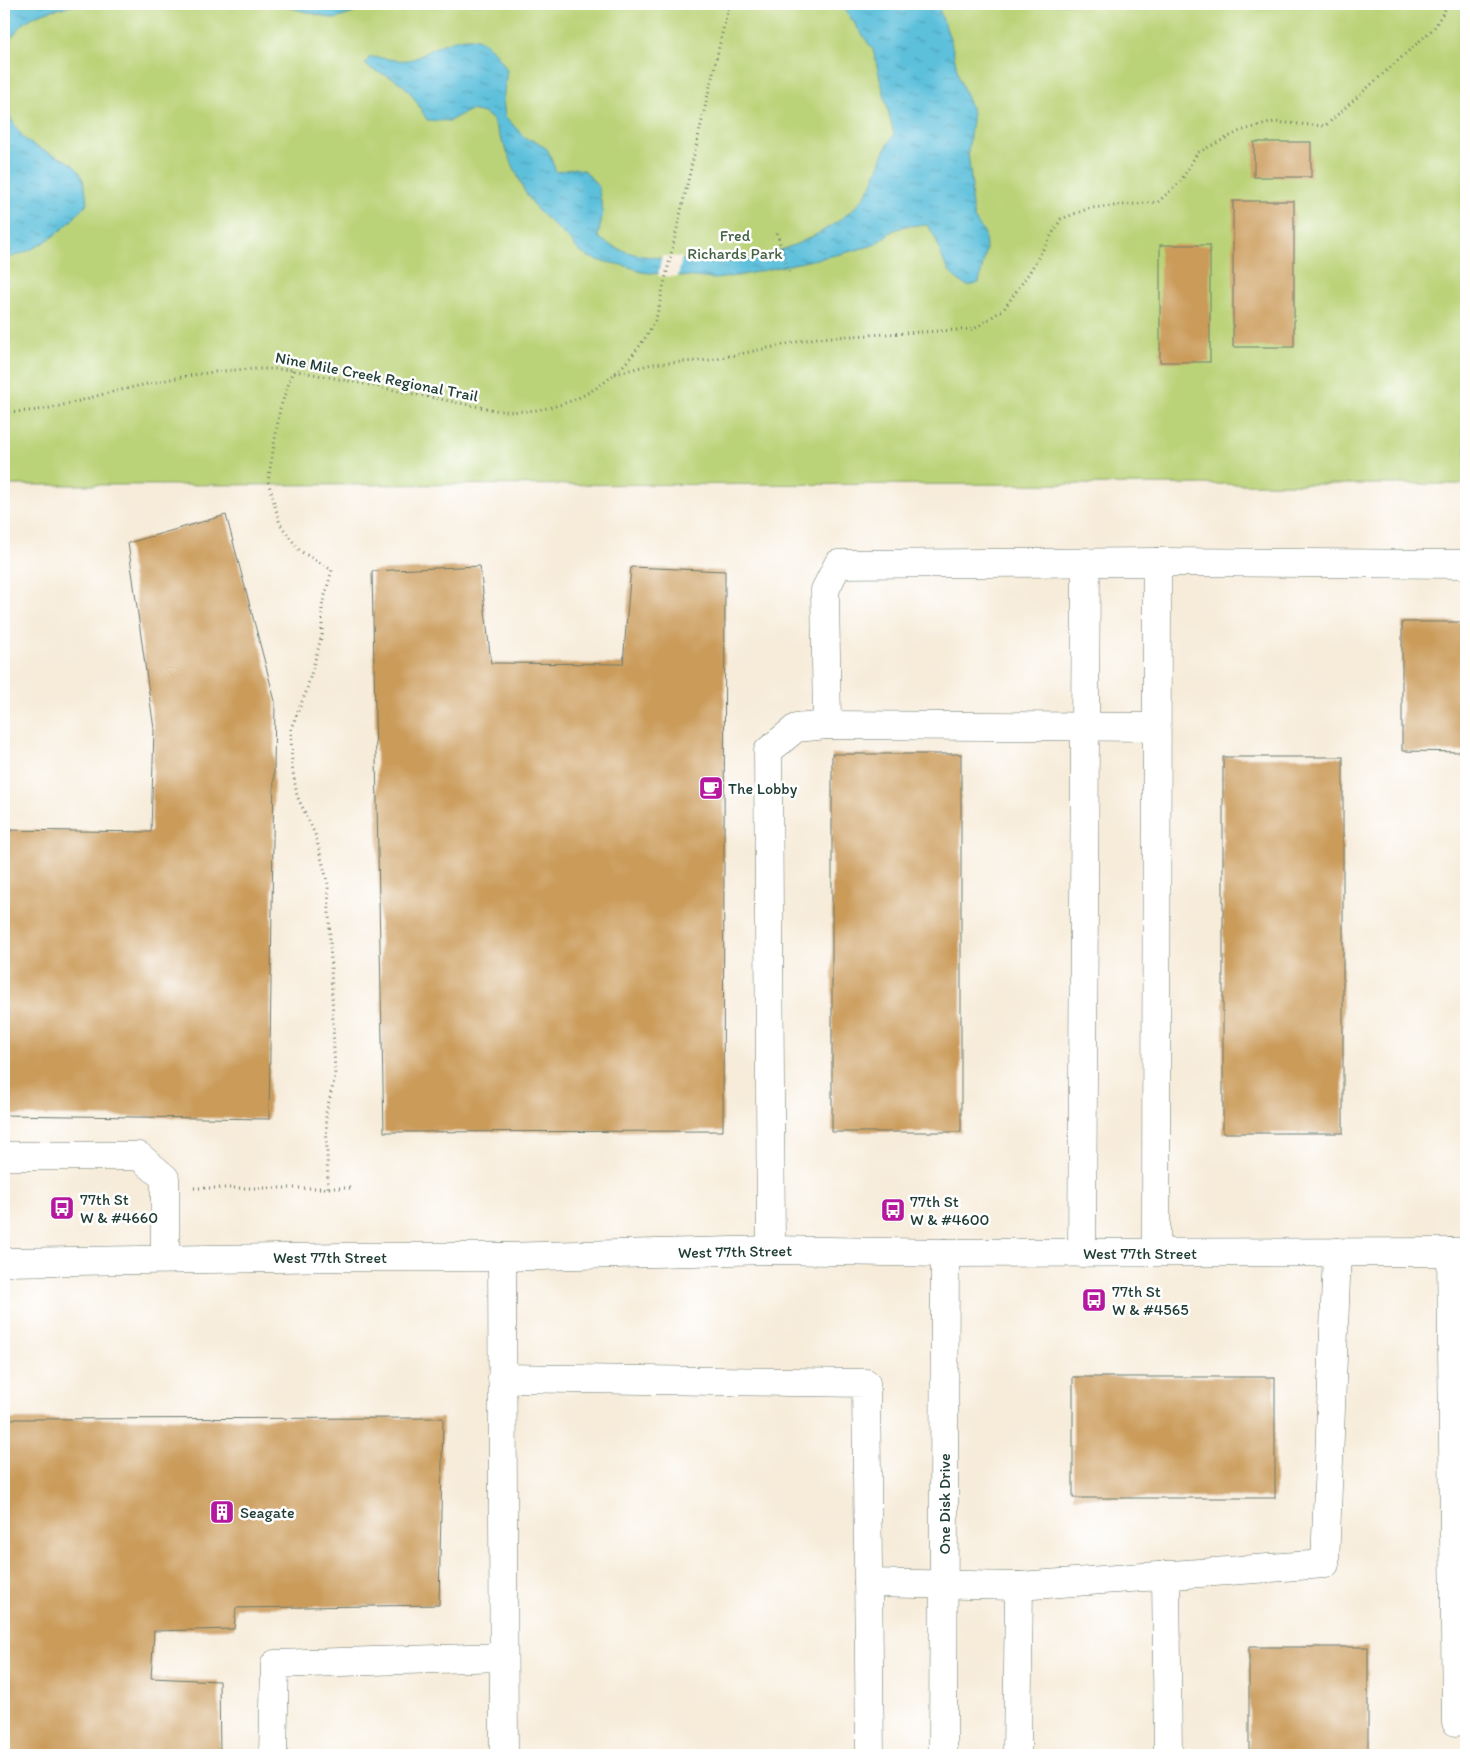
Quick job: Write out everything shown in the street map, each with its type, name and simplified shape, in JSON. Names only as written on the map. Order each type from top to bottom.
[{"type":"street","points":[[1082,1253],[1086,562]]},
{"type":"street","points":[[826,725],[825,590],[838,564],[1086,562],[1466,564]]},
{"type":"street","points":[[1156,1252],[1157,562]]},
{"type":"street","points":[[771,1250],[768,751],[796,728],[826,725],[1156,727]]},
{"type":"street","points":[[4,1156],[139,1156],[165,1178],[164,1259]]},
{"type":"street","name":"West 77th Street","points":[[4,1262],[502,1257],[771,1250],[945,1253],[1459,1252]]},
{"type":"street","points":[[868,1583],[1019,1586],[1325,1564],[1337,1252]]},
{"type":"street","points":[[1456,1722],[1459,1252]]},
{"type":"street","name":"One Disk Drive","points":[[943,1755],[945,1253]]},
{"type":"street","points":[[502,1257],[504,1755]]},
{"type":"street","points":[[502,1378],[866,1383],[870,1755]]},
{"type":"street","points":[[1166,1575],[1168,1755]]},
{"type":"street","points":[[1017,1755],[1019,1586]]},
{"type":"street","points":[[273,1755],[275,1664],[503,1657]]},
{"type":"path","name":"Nine Mile Creek Regional Trail","points":[[4,411],[37,411],[151,383],[211,371],[265,368],[293,370],[486,409],[516,412],[550,408],[576,399],[600,386],[639,350],[656,319],[664,295],[729,4]]},
{"type":"path","points":[[615,374],[652,364],[711,360],[816,338],[974,329],[1004,309],[1029,273],[1061,218],[1090,208],[1158,202],[1181,181],[1197,153],[1240,131],[1274,122],[1325,126],[1434,28],[1447,6],[1452,4]]},
{"type":"path","points":[[777,233],[789,273]]},
{"type":"path","points":[[293,370],[280,409],[268,481],[280,524],[300,551],[332,570],[322,606],[322,635],[306,692],[292,728],[292,766],[296,796],[315,834],[328,884],[335,1077],[326,1113],[328,1188]]},
{"type":"green space","name":"Fred Richards Park","points":[[4,4],[1466,4],[1466,484],[4,485]]},
{"type":"water","points":[[4,4],[80,4],[44,12],[35,16],[20,28],[4,49]]},
{"type":"water","points":[[275,4],[354,4],[354,13],[335,19]]},
{"type":"water","points":[[841,4],[937,4],[951,41],[959,78],[973,113],[968,152],[972,187],[971,199],[974,218],[985,234],[986,250],[979,283],[968,286],[950,272],[942,257],[937,241],[927,225],[906,226],[892,231],[874,245],[845,253],[715,279],[641,272],[626,266],[594,259],[580,252],[569,239],[538,211],[525,192],[492,119],[484,113],[470,110],[449,121],[427,120],[414,98],[401,83],[373,70],[365,64],[370,57],[397,60],[413,59],[434,48],[458,39],[477,39],[485,43],[492,49],[507,70],[503,101],[505,116],[526,139],[536,141],[548,150],[556,172],[575,168],[585,171],[598,186],[603,212],[598,237],[626,252],[646,256],[703,262],[731,261],[751,258],[792,246],[812,237],[846,215],[860,202],[871,186],[894,134],[873,50]]},
{"type":"water","points":[[4,104],[15,125],[26,140],[42,150],[70,162],[76,168],[85,187],[87,203],[70,222],[50,239],[28,251],[4,259]]},
{"type":"pier","points":[[662,256],[682,257],[678,277],[658,276]]},
{"type":"building","points":[[1254,142],[1311,142],[1311,177],[1254,177]]},
{"type":"building","points":[[1233,201],[1294,201],[1294,347],[1233,347]]},
{"type":"building","points":[[1160,245],[1210,245],[1210,362],[1160,362]]},
{"type":"building","points":[[226,515],[275,701],[269,1119],[4,1115],[4,830],[151,832],[154,729],[128,543]]},
{"type":"building","points":[[480,566],[491,663],[623,664],[631,567],[725,571],[723,1131],[384,1132],[372,571]]},
{"type":"building","points":[[1402,622],[1466,622],[1466,752],[1402,751]]},
{"type":"building","points":[[832,754],[961,754],[961,1132],[832,1132]]},
{"type":"building","points":[[1223,757],[1343,757],[1343,1133],[1223,1133]]},
{"type":"building","points":[[1073,1377],[1275,1377],[1275,1498],[1073,1498]]},
{"type":"building","name":"Seagate","points":[[443,1418],[439,1605],[236,1608],[234,1629],[154,1631],[151,1678],[219,1681],[220,1755],[4,1755],[4,1419]]},
{"type":"building","points":[[1249,1647],[1368,1647],[1368,1755],[1249,1755]]},
{"type":"place","name":"The Lobby","points":[[711,788]]},
{"type":"place","name":"77th St W & #4660","points":[[62,1208]]},
{"type":"place","name":"77th St W & #4600","points":[[893,1210]]},
{"type":"place","name":"77th St W & #4565","points":[[1094,1300]]},
{"type":"place","name":"Seagate","points":[[222,1512]]}]
